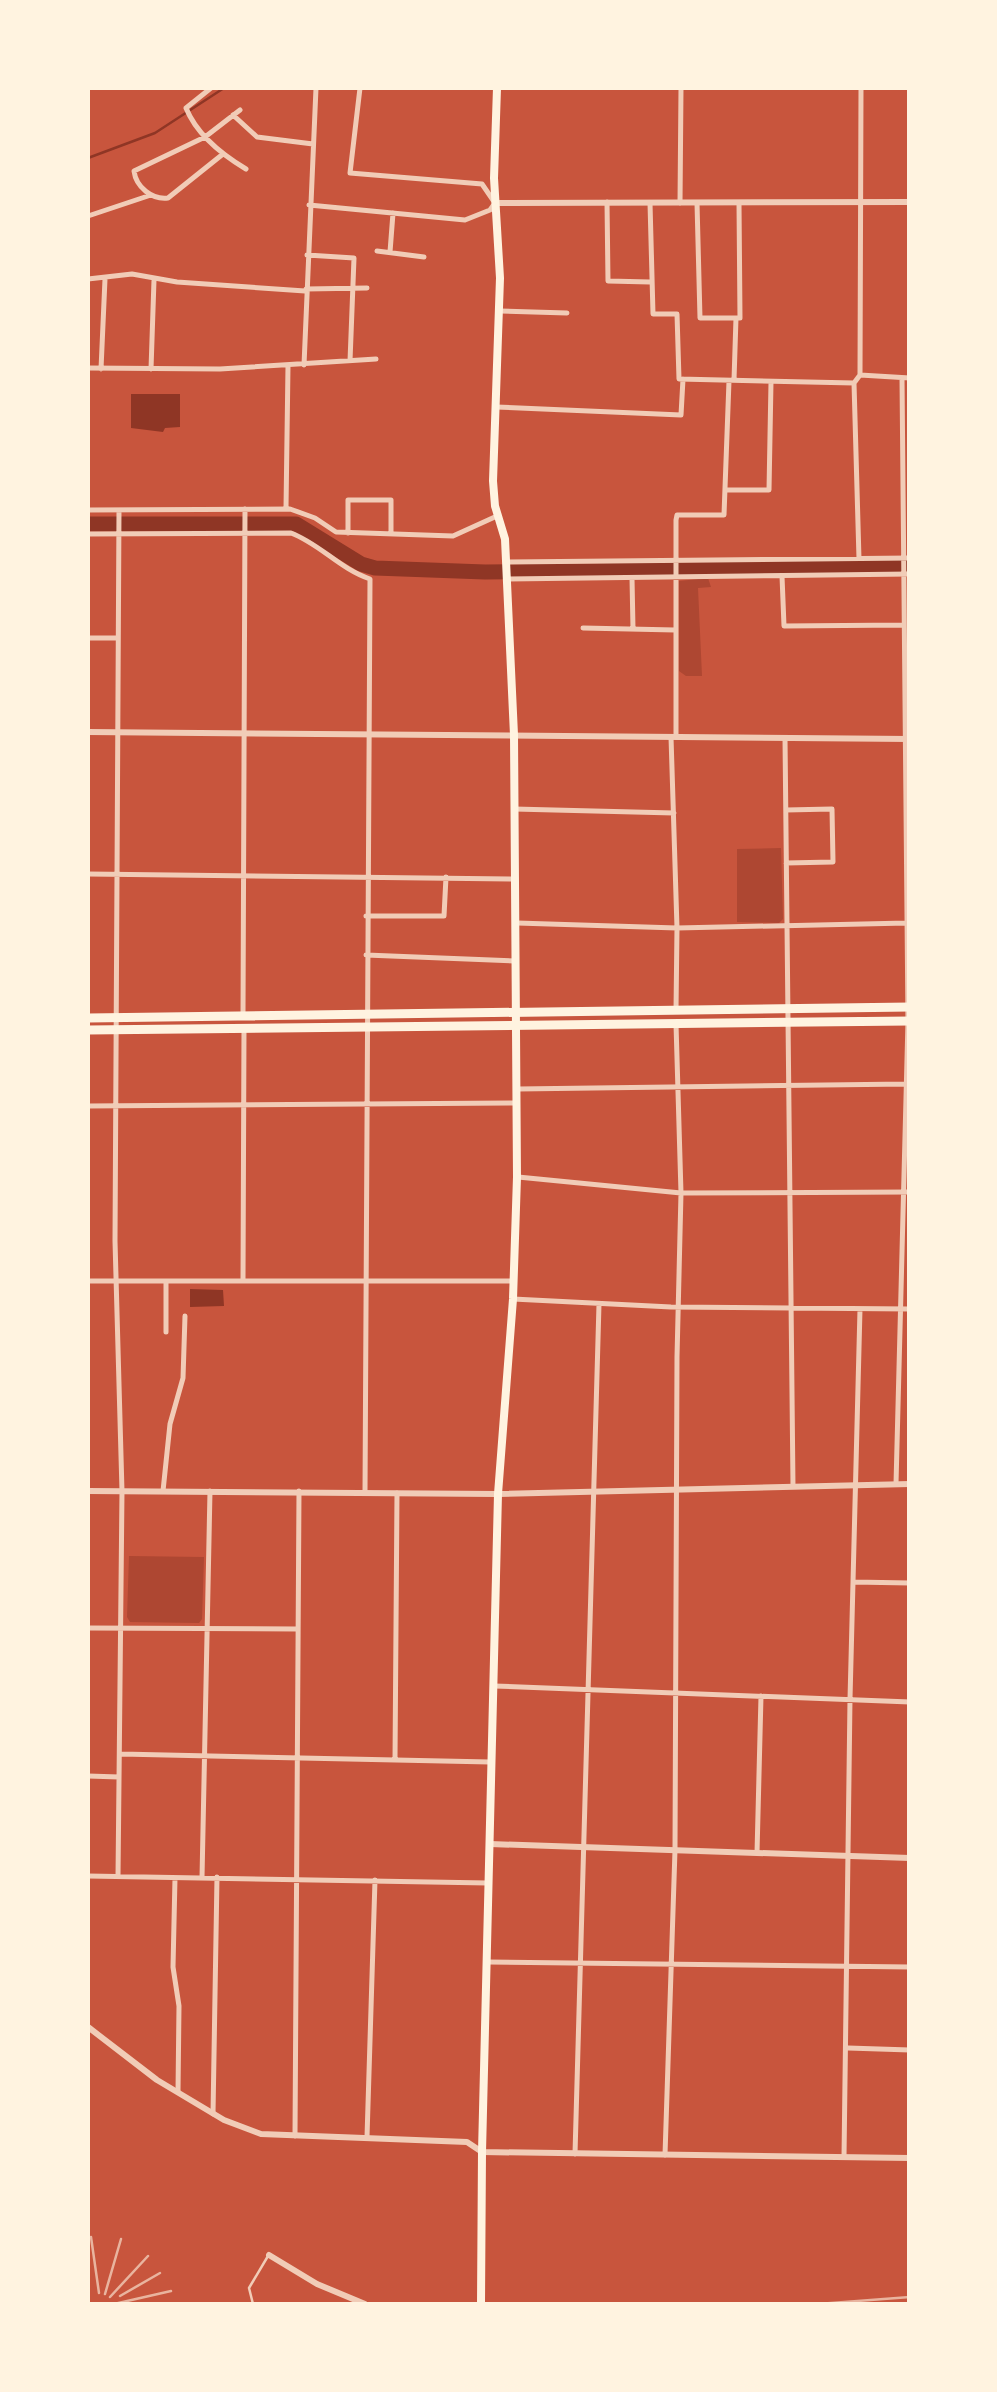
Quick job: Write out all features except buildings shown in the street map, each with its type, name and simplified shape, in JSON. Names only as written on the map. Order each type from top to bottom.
[{"type":"main road","points":[[482,2304],[482,2152],[498,1494],[518,1177],[514,736],[507,563],[493,481],[500,311],[495,202],[497,88]]},
{"type":"main road","points":[[88,1018],[909,1007]]},
{"type":"main road","points":[[88,1030],[909,1021]]},
{"type":"street","points":[[211,88],[186,108],[205,137],[246,169]]},
{"type":"street","points":[[304,365],[316,88]]},
{"type":"street","points":[[360,88],[350,173],[482,184],[495,202]]},
{"type":"street","points":[[680,88],[680,203]]},
{"type":"street","points":[[860,558],[854,383],[860,375],[861,88]]},
{"type":"street","points":[[223,154],[168,198],[151,195],[135,181],[134,171],[205,137],[240,110]]},
{"type":"street","points":[[233,116],[258,137],[314,144]]},
{"type":"street","points":[[88,216],[151,195]]},
{"type":"street","points":[[310,205],[464,220],[490,210],[495,202]]},
{"type":"street","points":[[495,202],[910,202]]},
{"type":"street","points":[[606,202],[608,281],[652,282]]},
{"type":"street","points":[[650,202],[653,314],[678,314],[678,379],[854,383]]},
{"type":"street","points":[[697,203],[700,318],[740,318],[739,203]]},
{"type":"street","points":[[390,252],[393,213]]},
{"type":"street","points":[[377,251],[424,257]]},
{"type":"street","points":[[307,255],[354,258],[350,361]]},
{"type":"street","points":[[88,279],[132,274],[154,280],[305,290],[367,288]]},
{"type":"street","points":[[101,368],[106,279]]},
{"type":"street","points":[[151,369],[154,280]]},
{"type":"street","points":[[500,311],[567,313]]},
{"type":"street","points":[[676,1010],[677,515],[724,515],[736,318]]},
{"type":"street","points":[[88,368],[288,366],[376,359]]},
{"type":"street","points":[[286,509],[288,366]]},
{"type":"street","points":[[860,375],[906,378],[904,625],[909,1021],[896,1484]]},
{"type":"street","points":[[496,407],[681,416],[683,379]]},
{"type":"street","points":[[725,490],[769,490],[771,382]]},
{"type":"street","points":[[348,533],[348,500],[391,500],[391,534]]},
{"type":"street","points":[[88,510],[286,509],[315,518],[336,532],[453,536],[497,516]]},
{"type":"street","points":[[118,1876],[122,1491],[116,1281],[119,510]]},
{"type":"street","points":[[243,1016],[245,510]]},
{"type":"street","points":[[88,534],[290,533],[305,538],[353,573],[370,579],[364,1492]]},
{"type":"street","points":[[507,563],[907,558]]},
{"type":"street","points":[[507,578],[907,574]]},
{"type":"street","points":[[782,576],[784,626],[904,625]]},
{"type":"street","points":[[632,578],[632,629]]},
{"type":"street","points":[[583,628],[676,630]]},
{"type":"street","points":[[88,638],[118,638]]},
{"type":"street","points":[[88,732],[907,739]]},
{"type":"street","points":[[785,738],[794,1486]]},
{"type":"street","points":[[514,809],[674,813]]},
{"type":"street","points":[[786,810],[832,810],[833,862],[786,863]]},
{"type":"street","points":[[88,874],[516,878]]},
{"type":"street","points":[[366,916],[444,916],[446,878]]},
{"type":"street","points":[[517,923],[678,928],[908,923]]},
{"type":"street","points":[[366,956],[516,962]]},
{"type":"street","points":[[665,2156],[675,1850],[681,1193],[676,1023]]},
{"type":"street","points":[[243,1280],[244,1028]]},
{"type":"street","points":[[518,1089],[908,1084]]},
{"type":"street","points":[[88,1106],[518,1103]]},
{"type":"street","points":[[518,1177],[681,1193],[907,1192]]},
{"type":"street","points":[[88,1281],[514,1282]]},
{"type":"street","points":[[166,1281],[166,1332]]},
{"type":"street","points":[[513,1299],[910,1309]]},
{"type":"street","points":[[575,2154],[599,1304]]},
{"type":"street","points":[[844,2156],[860,1309]]},
{"type":"street","points":[[163,1491],[170,1424],[183,1378],[186,1316]]},
{"type":"street","points":[[88,1491],[498,1494],[910,1484]]},
{"type":"street","points":[[202,1878],[210,1491]]},
{"type":"street","points":[[296,2136],[299,1492]]},
{"type":"street","points":[[395,1760],[397,1492]]},
{"type":"street","points":[[852,1582],[910,1583]]},
{"type":"street","points":[[88,1628],[297,1628]]},
{"type":"street","points":[[494,1686],[910,1702]]},
{"type":"street","points":[[758,1853],[761,1696]]},
{"type":"street","points":[[120,1754],[493,1762]]},
{"type":"street","points":[[88,1776],[120,1777]]},
{"type":"street","points":[[490,1844],[910,1858]]},
{"type":"street","points":[[88,1876],[488,1883]]},
{"type":"street","points":[[214,2114],[217,1877]]},
{"type":"street","points":[[175,1878],[178,2092]]},
{"type":"street","points":[[367,2140],[375,1880]]},
{"type":"street","points":[[487,1962],[910,1967]]},
{"type":"street","points":[[88,2027],[137,2067],[214,2114],[261,2134],[465,2142],[482,2152],[910,2158]]},
{"type":"street","points":[[847,2048],[910,2050]]},
{"type":"street","points":[[269,2255],[317,2284],[365,2304]]},
{"type":"lane","points":[[254,2304],[249,2288],[269,2255]]},
{"type":"shaded area","points":[[131,394],[180,394],[180,427],[165,428],[163,432],[131,428]]},
{"type":"shaded area","points":[[708,578],[711,587],[698,588],[702,676],[686,676],[679,671],[679,581]]},
{"type":"shaded area","points":[[781,848],[783,919],[779,923],[737,922],[737,849]]},
{"type":"shaded area","points":[[190,1289],[223,1290],[224,1306],[190,1307]]},
{"type":"shaded area","points":[[129,1556],[204,1557],[199,1623],[130,1622]]},
{"type":"waterway","points":[[88,158],[155,133],[224,88]]},
{"type":"waterway","points":[[88,524],[296,524],[361,564],[375,568],[485,572],[910,567]]},
{"type":"railway","points":[[91,2237],[99,2293]]},
{"type":"railway","points":[[105,2294],[121,2239]]},
{"type":"railway","points":[[110,2297],[148,2256]]},
{"type":"railway","points":[[120,2296],[160,2273]]},
{"type":"railway","points":[[114,2304],[171,2291]]},
{"type":"railway","points":[[818,2304],[910,2297]]}]
